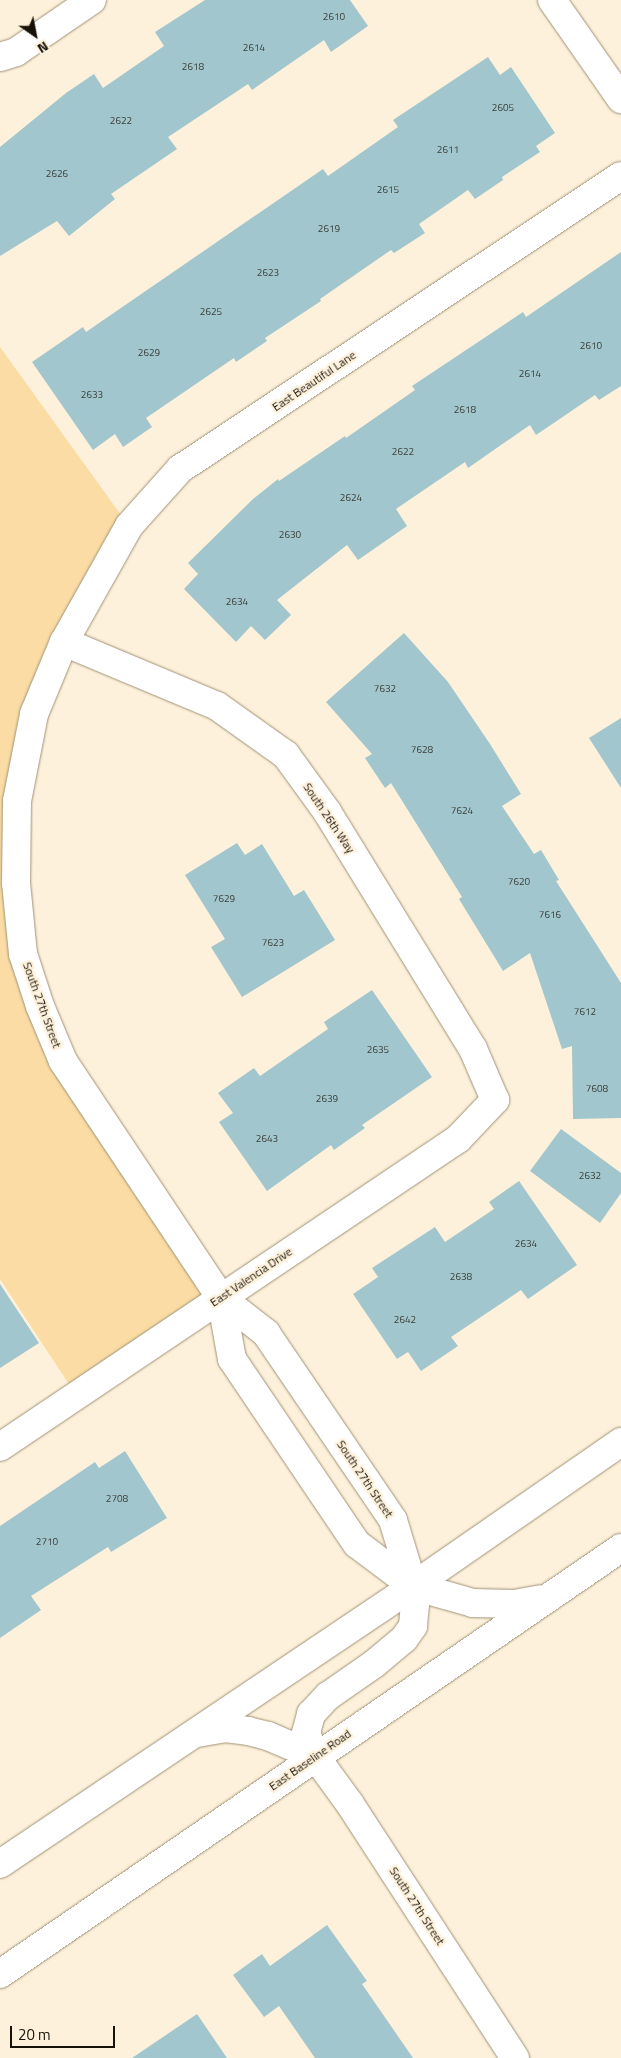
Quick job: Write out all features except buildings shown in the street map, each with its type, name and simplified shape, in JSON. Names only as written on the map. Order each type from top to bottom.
[{"type":"street","points":[[0,57],[16,52],[92,0]]},
{"type":"street","points":[[552,0],[621,99]]},
{"type":"street","name":"East Beautiful Lane","points":[[64,642],[129,526],[180,469],[621,176]]},
{"type":"street","name":"South 26th Way","points":[[64,642],[217,706],[286,755],[328,813],[468,1041],[495,1100]]},
{"type":"street","name":"South 27th Street","points":[[64,642],[34,714],[17,801],[16,883],[23,954],[40,1006],[63,1061],[221,1298],[266,1333],[393,1520],[413,1586],[415,1605],[413,1626],[404,1639],[374,1664],[328,1696],[311,1714],[306,1733],[315,1756],[350,1804],[515,2058]]},
{"type":"street","name":"East Valencia Drive","points":[[0,1447],[458,1139],[495,1100]]},
{"type":"street","name":"South 27th Street","points":[[221,1298],[232,1359],[358,1544],[413,1586]]},
{"type":"street","points":[[0,1864],[413,1586],[621,1442]]},
{"type":"street","name":"East Baseline Road","points":[[0,1974],[315,1756],[621,1548]]},
{"type":"street","points":[[413,1586],[473,1603],[514,1604],[550,1597]]},
{"type":"street","points":[[192,1734],[225,1728],[248,1731],[268,1736],[315,1756]]},
{"type":"shaded area","points":[[0,347],[129,526],[64,642],[17,801],[40,1006],[221,1298],[76,1395],[0,1279]]}]
